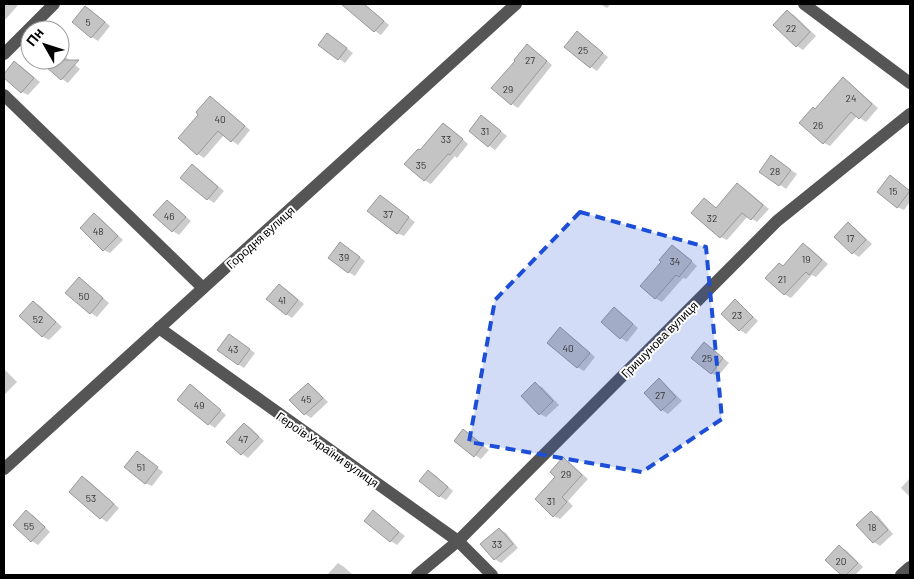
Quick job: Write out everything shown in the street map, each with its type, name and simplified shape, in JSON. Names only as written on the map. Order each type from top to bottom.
[{"type":"street","points":[[4,54],[54,4]]},
{"type":"street","name":"Городня вулиця","points":[[4,469],[516,4]]},
{"type":"street","points":[[804,4],[910,83]]},
{"type":"street","points":[[4,95],[203,288]]},
{"type":"street","name":"Гришунова вулиця","points":[[417,575],[458,541],[777,221],[910,114]]},
{"type":"street","name":"Героїв України вулиця","points":[[159,328],[458,541],[492,575]]},
{"type":"street","points":[[901,575],[910,567]]},
{"type":"highlighted area","points":[[580,212],[706,247],[722,419],[642,472],[469,442],[495,300]]},
{"type":"building","points":[[341,4],[364,4],[384,21],[374,32]]},
{"type":"building","points":[[85,6],[105,22],[91,38],[72,22]]},
{"type":"building","points":[[787,10],[810,32],[796,47],[773,25]]},
{"type":"building","points":[[577,31],[603,53],[590,68],[564,47]]},
{"type":"building","points":[[327,33],[347,48],[338,60],[318,45]]},
{"type":"building","points":[[527,44],[547,61],[511,105],[491,88]]},
{"type":"building","points":[[70,60],[79,60],[70,70]]},
{"type":"building","points":[[14,61],[20,66],[20,70],[25,70],[34,78],[21,93],[4,78],[4,74]]},
{"type":"building","points":[[50,70],[70,70],[61,80]]},
{"type":"building","points":[[843,77],[872,104],[859,119],[851,112],[823,144],[799,123],[813,107],[815,109]]},
{"type":"building","points":[[210,96],[245,126],[231,142],[218,131],[197,155],[178,138],[198,115],[196,112]]},
{"type":"building","points":[[481,115],[501,131],[488,147],[469,131]]},
{"type":"building","points":[[443,123],[463,139],[424,181],[404,164],[418,149],[420,150]]},
{"type":"building","points":[[771,155],[791,170],[779,186],[759,172]]},
{"type":"building","points":[[192,164],[218,187],[207,200],[180,178]]},
{"type":"building","points":[[890,175],[910,191],[897,208],[877,192]]},
{"type":"building","points":[[737,183],[763,205],[751,220],[742,213],[720,238],[691,213],[704,198],[716,208]]},
{"type":"building","points":[[380,195],[409,217],[397,234],[367,211]]},
{"type":"building","points":[[167,200],[186,217],[172,232],[153,215]]},
{"type":"building","points":[[94,213],[118,236],[103,251],[80,228]]},
{"type":"building","points":[[848,222],[866,240],[852,254],[834,237]]},
{"type":"building","points":[[340,242],[360,257],[348,273],[328,258]]},
{"type":"building","points":[[803,243],[822,260],[809,275],[806,272],[784,295],[765,278],[779,263],[783,266]]},
{"type":"building","points":[[672,245],[692,261],[679,277],[676,275],[655,299],[640,286],[661,262],[659,260]]},
{"type":"building","points":[[79,277],[103,298],[90,314],[65,293]]},
{"type":"building","points":[[279,284],[298,300],[286,315],[266,299]]},
{"type":"building","points":[[735,299],[753,317],[739,331],[721,314]]},
{"type":"building","points":[[33,301],[56,322],[42,337],[19,316]]},
{"type":"building","points":[[614,307],[633,324],[620,339],[601,322]]},
{"type":"building","points":[[560,327],[590,353],[577,368],[547,343]]},
{"type":"building","points":[[229,334],[250,349],[238,365],[217,350]]},
{"type":"building","points":[[704,342],[723,358],[711,374],[691,358]]},
{"type":"building","points":[[659,378],[676,397],[661,411],[644,393]]},
{"type":"building","points":[[535,382],[553,401],[539,415],[521,396]]},
{"type":"building","points":[[308,383],[323,398],[304,415],[289,400]]},
{"type":"building","points":[[190,384],[221,410],[208,425],[177,400]]},
{"type":"building","points":[[244,423],[259,437],[241,455],[226,442]]},
{"type":"building","points":[[463,429],[483,445],[474,457],[454,441]]},
{"type":"building","points":[[137,451],[158,467],[145,484],[124,467]]},
{"type":"building","points":[[563,457],[582,475],[562,497],[567,502],[553,517],[535,499],[555,477],[550,472]]},
{"type":"building","points":[[428,470],[448,487],[439,497],[419,481]]},
{"type":"building","points":[[82,476],[114,504],[100,519],[69,492]]},
{"type":"building","points":[[26,510],[45,527],[31,542],[13,525]]},
{"type":"building","points":[[373,510],[399,532],[390,542],[364,521]]},
{"type":"building","points":[[871,511],[888,530],[873,543],[856,525]]},
{"type":"building","points":[[499,528],[513,544],[494,560],[480,544]]},
{"type":"building","points":[[839,545],[858,563],[846,575],[841,575],[825,560]]}]
